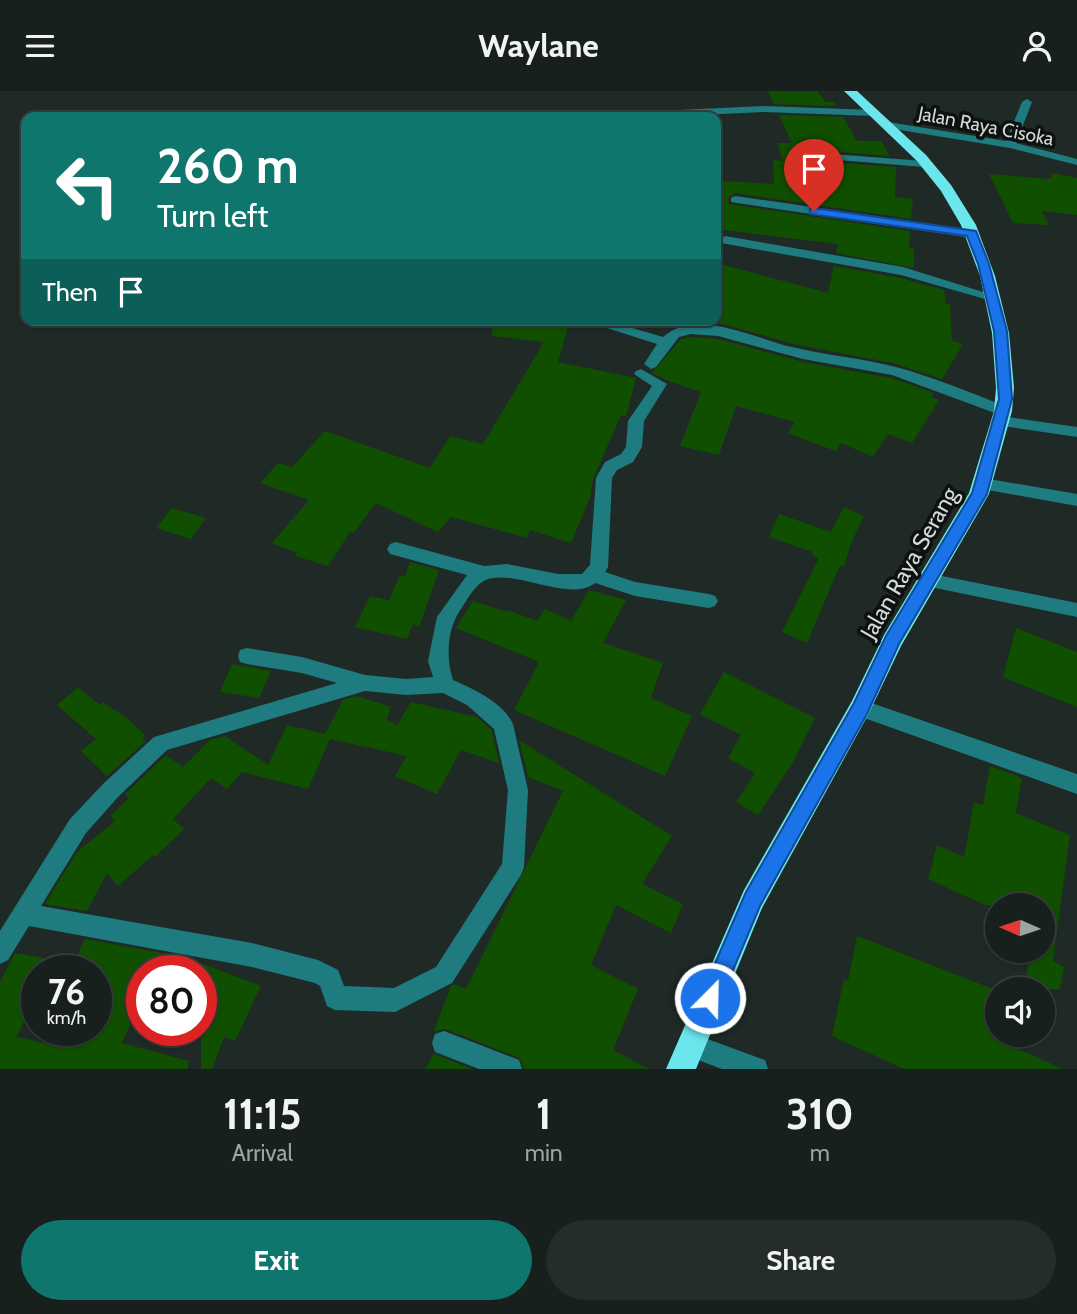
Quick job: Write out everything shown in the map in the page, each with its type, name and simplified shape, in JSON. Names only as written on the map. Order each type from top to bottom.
[{"type":"highway","name":"Jalan Raya Serang","points":[[681,1069],[753,899],[860,708],[892,641],[983,484],[1005,399],[1000,331],[972,234],[956,203],[924,164],[850,91]]},
{"type":"street","points":[[1010,145],[1027,102]]},
{"type":"street","name":"Jalan Raya Cisoka","points":[[700,112],[764,109],[881,119],[1010,145],[1077,162]]},
{"type":"street","points":[[805,155],[924,164]]},
{"type":"street","points":[[735,200],[972,234]]},
{"type":"street","points":[[725,240],[903,271],[992,297]]},
{"type":"street","points":[[610,326],[666,342]]},
{"type":"street","points":[[396,549],[484,573],[507,571],[558,582],[586,582],[599,567],[604,478],[611,466],[627,458],[634,447],[636,421],[660,384],[646,369],[677,332],[696,329],[726,334],[790,352],[843,360],[907,375],[1002,416],[1077,432]]},
{"type":"street","points":[[983,484],[1077,500]]},
{"type":"street","points":[[445,685],[437,661],[446,617],[470,582],[484,573]]},
{"type":"street","points":[[592,575],[635,589],[709,601]]},
{"type":"street","points":[[928,580],[1077,610]]},
{"type":"street","points":[[22,914],[252,955],[318,972],[330,978],[335,998],[395,1000],[444,975],[513,867],[518,790],[503,724],[474,699],[445,685],[407,687],[365,683],[302,666],[247,656]]},
{"type":"street","points":[[0,952],[78,826],[111,790],[161,743],[365,683]]},
{"type":"street","points":[[860,708],[1077,785]]},
{"type":"street","points":[[444,1043],[510,1069]]},
{"type":"street","points":[[691,1045],[756,1069]]},
{"type":"building","points":[[768,91],[817,91],[826,102],[834,102],[836,106],[774,104]]},
{"type":"building","points":[[779,115],[843,117],[857,141],[881,141],[890,156],[805,149],[796,155],[801,160],[896,167],[895,197],[913,199],[911,219],[735,193],[728,198],[729,204],[910,231],[909,248],[914,249],[914,268],[836,253],[838,244],[721,230],[723,181],[774,184],[773,160],[782,161],[778,143],[792,143]]},
{"type":"building","points":[[1052,173],[1077,178],[1077,215],[1042,211],[1049,225],[1013,223],[989,174],[1051,179]]},
{"type":"building","points":[[721,264],[828,293],[834,266],[900,278],[944,290],[946,304],[950,304],[952,341],[963,344],[942,379],[893,363],[793,344],[721,324]]},
{"type":"building","points":[[493,326],[568,326],[558,362],[636,378],[626,416],[621,415],[594,477],[590,492],[592,493],[571,543],[530,530],[527,538],[451,517],[438,532],[376,503],[354,533],[350,532],[328,566],[295,556],[297,553],[272,543],[309,500],[260,483],[278,463],[292,467],[325,431],[430,468],[450,436],[483,444],[544,342],[492,336]]},
{"type":"building","points":[[681,339],[718,339],[803,362],[891,378],[934,393],[931,397],[939,400],[912,443],[888,434],[873,457],[841,443],[836,451],[811,442],[788,433],[795,422],[736,406],[719,455],[680,446],[701,392],[652,373]]},
{"type":"building","points":[[844,507],[864,516],[844,566],[840,565],[807,643],[782,632],[819,558],[812,556],[813,552],[769,537],[779,514],[831,532]]},
{"type":"building","points":[[172,508],[206,518],[191,539],[156,528]]},
{"type":"building","points":[[410,562],[439,570],[419,627],[413,624],[407,639],[355,627],[370,596],[389,600],[400,575],[405,576]]},
{"type":"building","points":[[589,590],[626,600],[603,643],[663,663],[651,698],[692,716],[665,776],[514,710],[539,662],[456,628],[473,601],[537,621],[545,609],[571,621]]},
{"type":"building","points":[[1016,628],[1077,652],[1077,707],[1003,677]]},
{"type":"building","points":[[232,664],[271,671],[259,698],[220,692]]},
{"type":"building","points":[[724,672],[815,718],[793,762],[758,815],[736,802],[755,773],[728,758],[741,735],[700,714]]},
{"type":"building","points":[[78,687],[100,705],[103,702],[128,719],[145,735],[142,738],[146,741],[107,776],[81,751],[96,739],[57,705]]},
{"type":"building","points":[[357,696],[391,707],[387,720],[397,725],[411,702],[477,717],[492,730],[499,763],[461,750],[437,794],[395,776],[407,756],[330,739],[308,789],[242,772],[227,789],[211,778],[173,819],[184,829],[155,857],[153,855],[118,886],[107,873],[87,911],[45,904],[77,852],[115,821],[110,816],[129,798],[125,794],[166,755],[183,767],[210,740],[225,736],[268,765],[287,725],[325,734],[343,700]]},
{"type":"building","points":[[519,740],[672,836],[642,884],[683,904],[671,933],[616,905],[591,965],[638,989],[613,1050],[649,1069],[524,1069],[520,1058],[445,1029],[434,1031],[451,986],[454,984],[466,989],[563,791],[528,777]]},
{"type":"building","points":[[990,766],[1022,778],[1016,813],[1070,835],[1055,946],[1055,893],[985,893],[985,905],[928,879],[937,845],[964,857],[974,802],[983,805]]},
{"type":"building","points":[[857,936],[985,986],[985,1047],[1014,1047],[1063,1069],[904,1069],[832,1036],[844,979],[848,981]]},
{"type":"building","points":[[85,939],[173,955],[126,955],[126,1034],[122,1043],[189,1061],[188,1069],[0,1069],[0,982],[15,953],[26,955],[21,955],[21,1027],[16,1037],[21,1038],[21,1046],[112,1046],[112,955],[78,955]]},
{"type":"building","points":[[1055,962],[1064,967],[1060,989],[1055,989],[1055,977],[1026,977],[1029,963]]},
{"type":"building","points":[[217,969],[261,986],[235,1041],[224,1037],[212,1069],[201,1069],[201,1046],[217,1046]]},
{"type":"building","points":[[434,1054],[472,1069],[426,1069]]},
{"type":"route","points":[[710,998],[753,899],[860,708],[892,641],[979,494],[1005,399],[1000,331],[984,264],[972,234],[814,211]]}]
